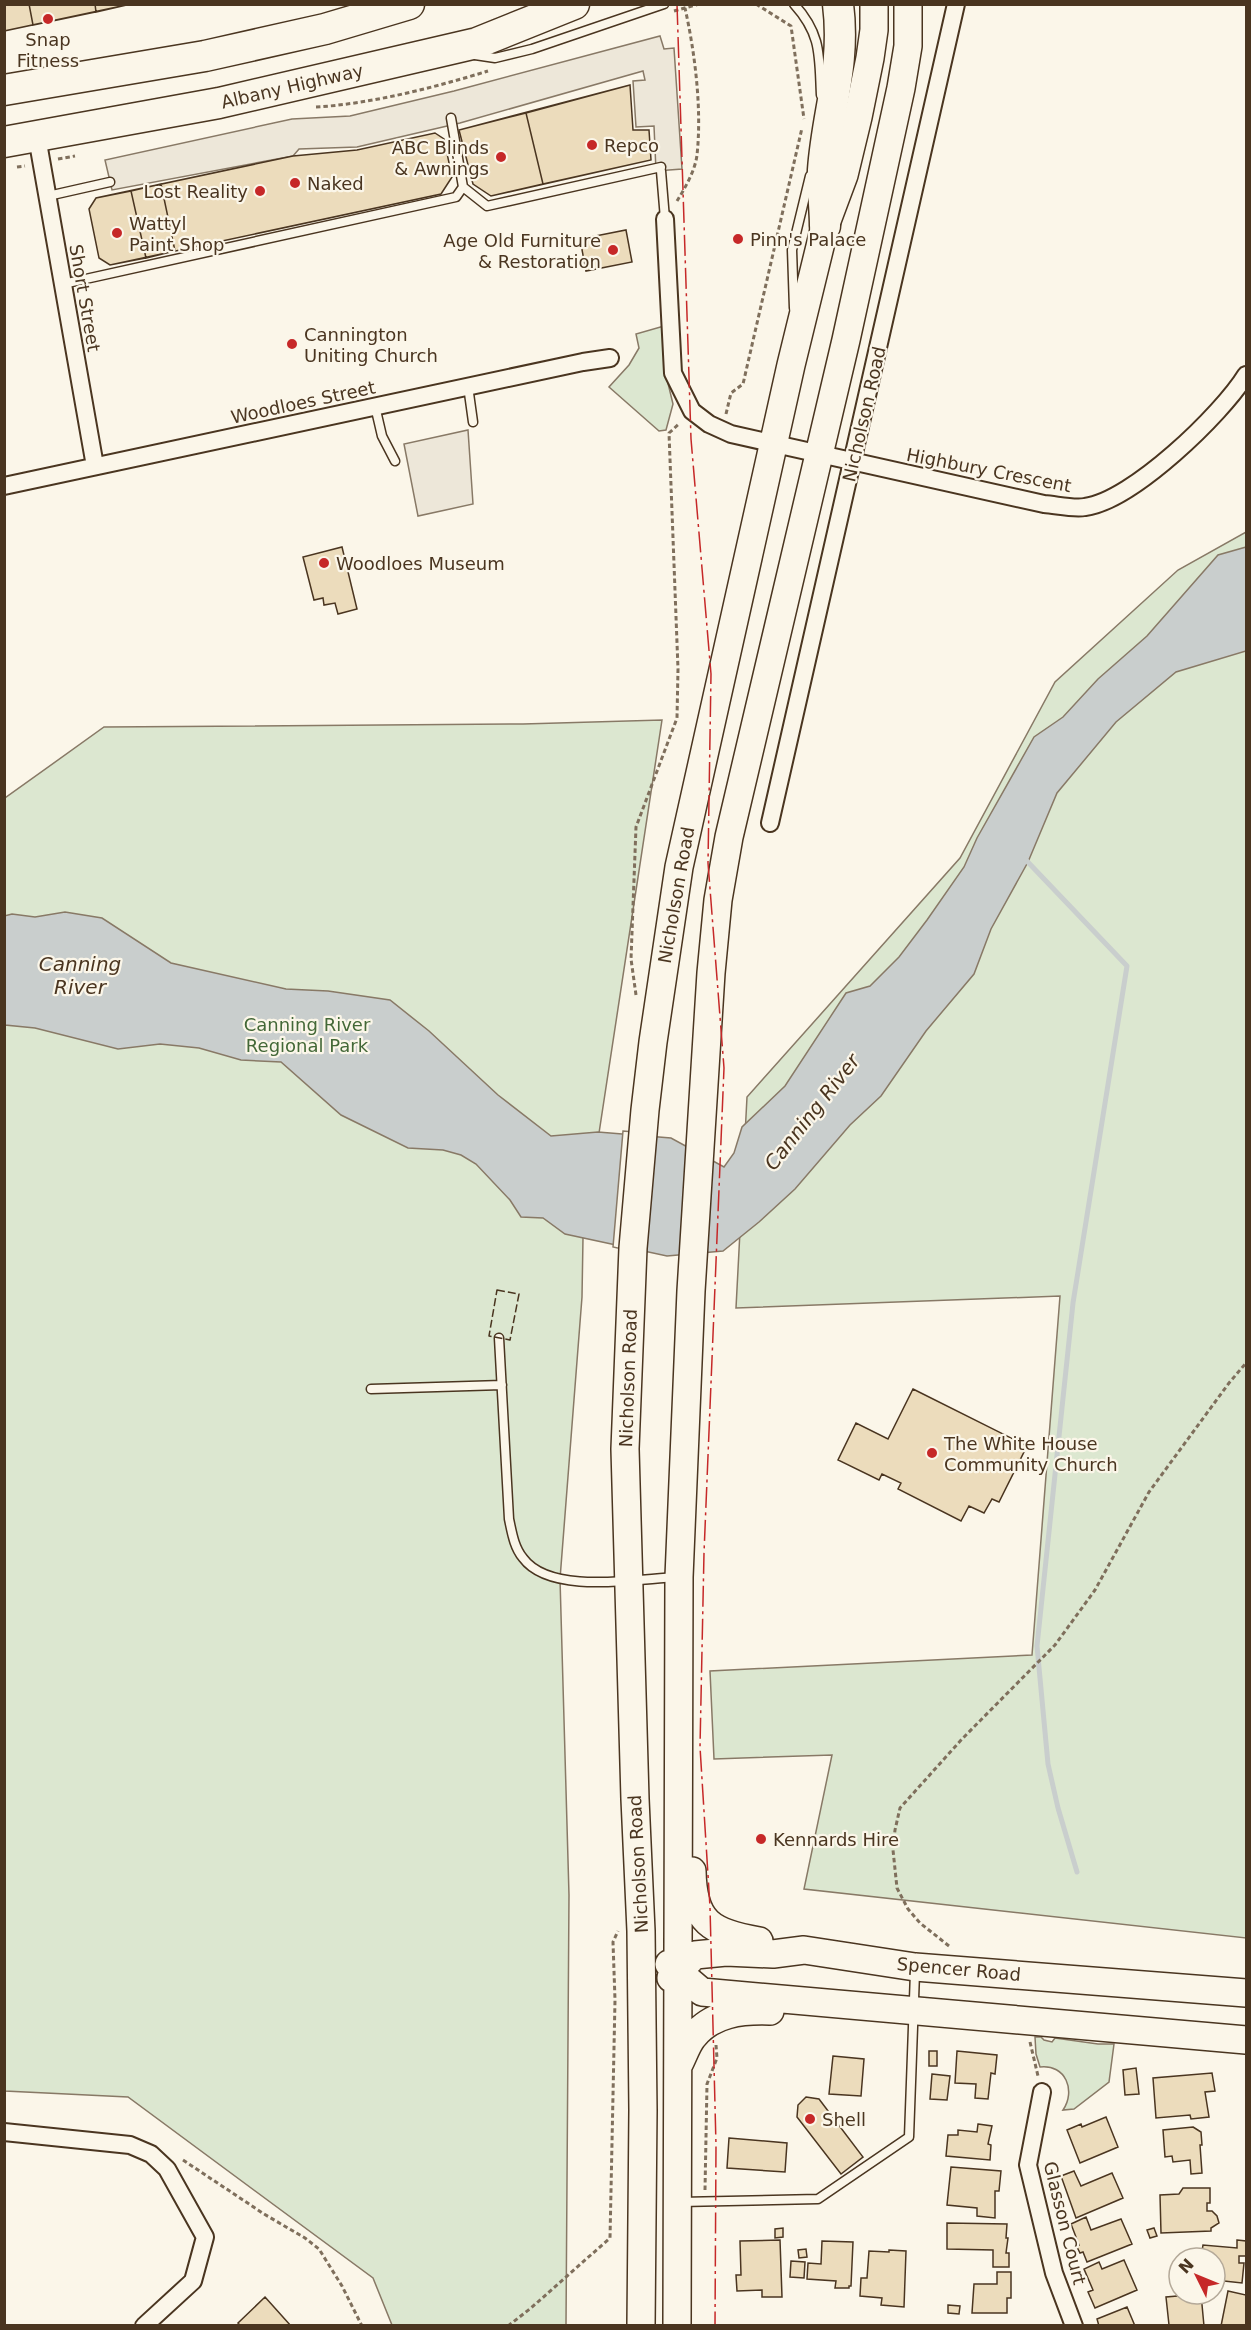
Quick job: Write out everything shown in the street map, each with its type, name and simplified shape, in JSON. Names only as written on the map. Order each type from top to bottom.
[{"type":"highway","points":[[4,90],[205,56],[325,29],[409,4]]},
{"type":"highway","name":"Albany Highway","points":[[4,142],[219,103],[477,43],[574,4]]},
{"type":"highway","points":[[825,226],[823,171],[839,70],[838,4]]},
{"type":"main road","name":"Nicholson Road","points":[[641,2325],[641,1931],[625,1449],[629,1319],[638,1180],[653,1042],[679,867],[795,351],[825,226],[844,175],[858,117],[874,30],[874,4]]},
{"type":"main road","name":"Nicholson Road","points":[[677,2325],[680,1577],[692,1291],[711,973],[718,900],[729,837],[819,454],[901,88],[908,45],[908,4]]},
{"type":"main road","points":[[678,1800],[692,1833],[695,1902],[708,1923],[733,1936],[804,1950]]},
{"type":"main road","points":[[641,1931],[654,1952],[702,1992],[1246,2040]]},
{"type":"main road","name":"Spencer Road","points":[[642,2002],[695,1955],[726,1952],[773,1954],[804,1950],[915,1967],[1246,1993]]},
{"type":"main road","points":[[677,2068],[693,2037],[715,2018],[731,2014],[752,2011],[839,2014],[912,2010]]},
{"type":"street","name":"Nicholson Road","points":[[770,823],[956,4]]},
{"type":"street","name":"Short Street","points":[[37,136],[95,466]]},
{"type":"street","name":"Nicholson Road","points":[[665,219],[673,373],[692,411],[709,424],[731,434],[819,454]]},
{"type":"street","name":"Woodloes Street","points":[[4,486],[468,386],[610,358]]},
{"type":"street","name":"Highbury Crescent","points":[[819,454],[1044,504],[1086,507],[1116,496],[1194,436],[1238,389],[1246,375]]},
{"type":"street","name":"Glasson Court","points":[[1042,2092],[1028,2165],[1054,2273],[1074,2325]]},
{"type":"street","points":[[4,2132],[130,2145],[151,2154],[167,2169],[205,2236],[193,2281],[144,2325]]},
{"type":"lane","points":[[447,49],[495,58],[532,49],[664,4]]},
{"type":"lane","points":[[794,4],[808,20],[818,43],[821,101]]},
{"type":"lane","points":[[451,118],[463,187],[487,206],[661,169],[665,219]]},
{"type":"lane","points":[[795,351],[792,250],[812,165]]},
{"type":"lane","points":[[48,196],[110,182]]},
{"type":"lane","points":[[63,284],[456,197],[463,187]]},
{"type":"lane","points":[[468,386],[473,422]]},
{"type":"lane","points":[[375,406],[378,428],[395,461]]},
{"type":"lane","points":[[499,1338],[509,1519],[513,1540],[523,1559],[539,1572],[560,1579],[588,1581],[680,1577]]},
{"type":"lane","points":[[371,1389],[502,1385]]},
{"type":"lane","points":[[677,2202],[818,2199],[909,2137],[915,1967]]},
{"type":"path","points":[[722,430],[731,393],[743,384],[804,118],[791,26],[756,4]]},
{"type":"path","points":[[665,219],[684,191],[697,157],[696,79],[685,8]]},
{"type":"path","points":[[638,1004],[631,959],[636,827],[677,718],[678,669],[669,434]]},
{"type":"path","points":[[955,1949],[936,1938],[920,1923],[908,1909],[897,1888],[893,1850],[900,1808],[962,1739],[1055,1645],[1095,1590],[1149,1492],[1246,1363]]},
{"type":"path","points":[[508,2325],[531,2308],[610,2238],[615,2000]]},
{"type":"path","points":[[1030,2034],[1030,2048],[1042,2092]]},
{"type":"path","points":[[705,2201],[707,2084],[717,2058],[713,2038]]},
{"type":"path","points":[[177,2156],[319,2249],[362,2325]]},
{"type":"green space","points":[[664,326],[664,367],[673,404],[666,430],[659,431],[609,387],[629,365],[639,348],[636,334]]},
{"type":"green space","points":[[1246,532],[1246,1938],[804,1889],[832,1755],[714,1759],[710,1671],[1032,1655],[1060,1296],[736,1308],[747,1097],[960,858],[1055,682],[1178,570]]},
{"type":"green space","name":"Canning River Regional Park","points":[[662,720],[583,1238],[582,1297],[560,1579],[569,1895],[566,2325],[392,2325],[373,2278],[128,2097],[5,2091],[5,798],[104,727],[523,724]]},
{"type":"green space","points":[[1035,2037],[1052,2042],[1055,2038],[1114,2044],[1109,2082],[1074,2109],[1063,2110],[1069,2095],[1066,2080],[1056,2070],[1040,2067],[1036,2054]]},
{"type":"shaded area","points":[[660,36],[664,49],[674,48],[682,169],[656,171],[654,126],[636,127],[633,81],[645,80],[643,71],[460,123],[357,147],[299,149],[293,156],[112,190],[105,160],[292,119],[350,116]]},
{"type":"shaded area","points":[[468,430],[473,504],[418,516],[404,444]]},
{"type":"water","name":"Canning River","points":[[1246,547],[1246,651],[1176,672],[1116,722],[1057,793],[1028,862],[991,929],[974,974],[926,1031],[881,1096],[850,1125],[795,1189],[723,1251],[667,1256],[565,1234],[543,1218],[521,1217],[510,1200],[476,1164],[461,1155],[443,1150],[408,1148],[341,1115],[281,1062],[241,1060],[199,1048],[160,1044],[118,1049],[35,1028],[5,1025],[4,916],[12,914],[35,917],[65,912],[102,918],[171,963],[286,989],[328,991],[390,1000],[429,1031],[498,1095],[551,1136],[598,1132],[671,1138],[724,1167],[734,1153],[742,1127],[785,1086],[846,993],[870,986],[899,957],[927,920],[964,867],[977,838],[1034,737],[1063,717],[1098,679],[1147,636],[1218,555]]},
{"type":"pier","points":[[623,1131],[655,1134],[644,1254],[613,1247]]},
{"type":"building","points":[[4,4],[131,4],[4,31]]},
{"type":"building","points":[[4,4],[29,4],[33,25],[4,31]]},
{"type":"building","name":"Snap Fitness","points":[[29,4],[95,4],[96,12],[33,25]]},
{"type":"building","points":[[95,4],[131,4],[96,12]]},
{"type":"building","name":"Repco","points":[[630,85],[633,130],[649,130],[651,160],[491,196],[473,184],[459,130]]},
{"type":"building","name":"Repco","points":[[630,85],[633,130],[649,130],[651,160],[543,184],[526,113]]},
{"type":"building","name":"ABC Blinds & Awnings","points":[[526,113],[543,184],[491,196],[473,184],[459,130]]},
{"type":"building","points":[[435,133],[444,139],[452,177],[441,194],[110,265],[99,258],[89,209],[96,198],[293,156],[357,150]]},
{"type":"building","points":[[161,184],[175,251],[146,258],[131,191]]},
{"type":"building","name":"Wattyl Paint Shop","points":[[131,191],[146,258],[110,265],[99,258],[89,209],[96,198]]},
{"type":"building","points":[[626,230],[632,262],[586,271],[580,239]]},
{"type":"building","points":[[342,547],[357,609],[338,614],[335,603],[324,605],[323,598],[314,600],[303,557]]},
{"type":"building","name":"The White House Community Church","points":[[913,1389],[1027,1446],[999,1502],[992,1499],[984,1513],[969,1506],[961,1521],[898,1489],[901,1483],[882,1474],[879,1480],[838,1460],[856,1423],[888,1439]]},
{"type":"building","points":[[929,2051],[937,2051],[937,2066],[929,2066]]},
{"type":"building","points":[[957,2051],[997,2055],[995,2074],[991,2073],[988,2099],[975,2098],[976,2084],[955,2083]]},
{"type":"building","points":[[833,2056],[864,2059],[861,2096],[829,2094]]},
{"type":"building","points":[[1136,2068],[1139,2094],[1125,2095],[1123,2070]]},
{"type":"building","points":[[1212,2073],[1215,2091],[1205,2092],[1209,2117],[1191,2119],[1190,2115],[1156,2118],[1153,2078]]},
{"type":"building","points":[[932,2074],[950,2076],[947,2100],[930,2099]]},
{"type":"building","points":[[806,2097],[819,2099],[863,2157],[841,2174],[797,2117],[798,2105]]},
{"type":"building","points":[[1106,2117],[1118,2147],[1080,2163],[1067,2130],[1081,2124],[1082,2127]]},
{"type":"building","points":[[978,2124],[992,2126],[988,2144],[991,2145],[990,2160],[946,2156],[948,2135],[958,2135],[958,2130],[977,2132]]},
{"type":"building","points":[[1193,2127],[1201,2132],[1202,2173],[1191,2174],[1190,2160],[1173,2162],[1172,2156],[1165,2157],[1163,2130]]},
{"type":"building","points":[[729,2138],[787,2143],[785,2172],[727,2168]]},
{"type":"building","points":[[951,2167],[1001,2171],[999,2191],[995,2191],[995,2218],[977,2216],[977,2208],[947,2205]]},
{"type":"building","points":[[1074,2171],[1081,2186],[1112,2173],[1123,2198],[1076,2218],[1061,2176]]},
{"type":"building","points":[[1183,2188],[1210,2188],[1210,2203],[1207,2203],[1207,2211],[1212,2211],[1217,2216],[1219,2223],[1211,2228],[1211,2231],[1161,2233],[1160,2195],[1179,2194]]},
{"type":"building","points":[[1086,2217],[1091,2230],[1121,2219],[1132,2244],[1087,2262],[1083,2252],[1080,2253],[1076,2245],[1079,2245],[1071,2224]]},
{"type":"building","points":[[947,2223],[1007,2224],[1006,2253],[1009,2253],[1009,2267],[993,2267],[993,2250],[947,2249]]},
{"type":"building","points":[[783,2228],[783,2237],[775,2238],[775,2229]]},
{"type":"building","points":[[1154,2228],[1157,2236],[1150,2238],[1147,2230]]},
{"type":"building","points":[[780,2240],[782,2297],[762,2297],[762,2290],[737,2291],[736,2275],[741,2275],[740,2241]]},
{"type":"building","points":[[1237,2240],[1246,2241],[1246,2256],[1239,2256],[1239,2263],[1244,2263],[1242,2283],[1227,2281],[1227,2247],[1237,2248]]},
{"type":"building","points":[[822,2241],[853,2242],[851,2286],[849,2288],[835,2288],[836,2281],[807,2279],[808,2263],[821,2264]]},
{"type":"building","points":[[806,2249],[807,2257],[799,2258],[798,2250]]},
{"type":"building","points":[[889,2250],[906,2251],[904,2307],[881,2305],[882,2298],[860,2296],[861,2278],[867,2278],[869,2251],[889,2252]]},
{"type":"building","points":[[1124,2260],[1137,2290],[1095,2308],[1088,2292],[1093,2290],[1084,2269],[1099,2262],[1102,2269]]},
{"type":"building","points":[[791,2261],[805,2262],[804,2278],[790,2277]]},
{"type":"building","points":[[997,2272],[1011,2272],[1011,2298],[1007,2298],[1007,2313],[972,2313],[974,2284],[997,2284]]},
{"type":"building","points":[[1228,2291],[1246,2295],[1246,2326],[1221,2326],[1225,2306],[1227,2306]]},
{"type":"building","points":[[265,2297],[291,2326],[241,2326],[238,2323]]},
{"type":"building","points":[[1166,2297],[1167,2306],[1202,2306],[1204,2326],[1166,2326],[1169,2325]]},
{"type":"building","points":[[948,2305],[960,2306],[959,2314],[948,2313]]},
{"type":"building","points":[[1127,2307],[1135,2326],[1099,2326],[1097,2319]]},
{"type":"waterway","points":[[1024,858],[1127,966],[1073,1303],[1037,1646],[1048,1764],[1077,1872]]},
{"type":"fence","points":[[497,1290],[519,1294],[510,1340],[489,1336],[497,1290]]},
{"type":"power","points":[[677,4],[691,439],[711,674],[708,863],[724,1068],[704,1553],[700,1747],[710,1907],[716,2145],[715,2326]]},
{"type":"place","name":"Snap Fitness","points":[[48,19]]},
{"type":"place","name":"Repco","points":[[592,145]]},
{"type":"place","name":"ABC Blinds & Awnings","points":[[501,157]]},
{"type":"place","name":"Naked","points":[[295,183]]},
{"type":"place","name":"Lost Reality","points":[[260,191]]},
{"type":"place","name":"Wattyl Paint Shop","points":[[117,233]]},
{"type":"place","name":"Pinn's Palace","points":[[738,239]]},
{"type":"place","name":"Age Old Furniture & Restoration","points":[[613,250]]},
{"type":"place","name":"Cannington Uniting Church","points":[[292,344]]},
{"type":"place","name":"Woodloes Museum","points":[[324,563]]},
{"type":"place","name":"The White House Community Church","points":[[932,1453]]},
{"type":"place","name":"Kennards Hire","points":[[761,1839]]},
{"type":"place","name":"Shell","points":[[810,2119]]}]
